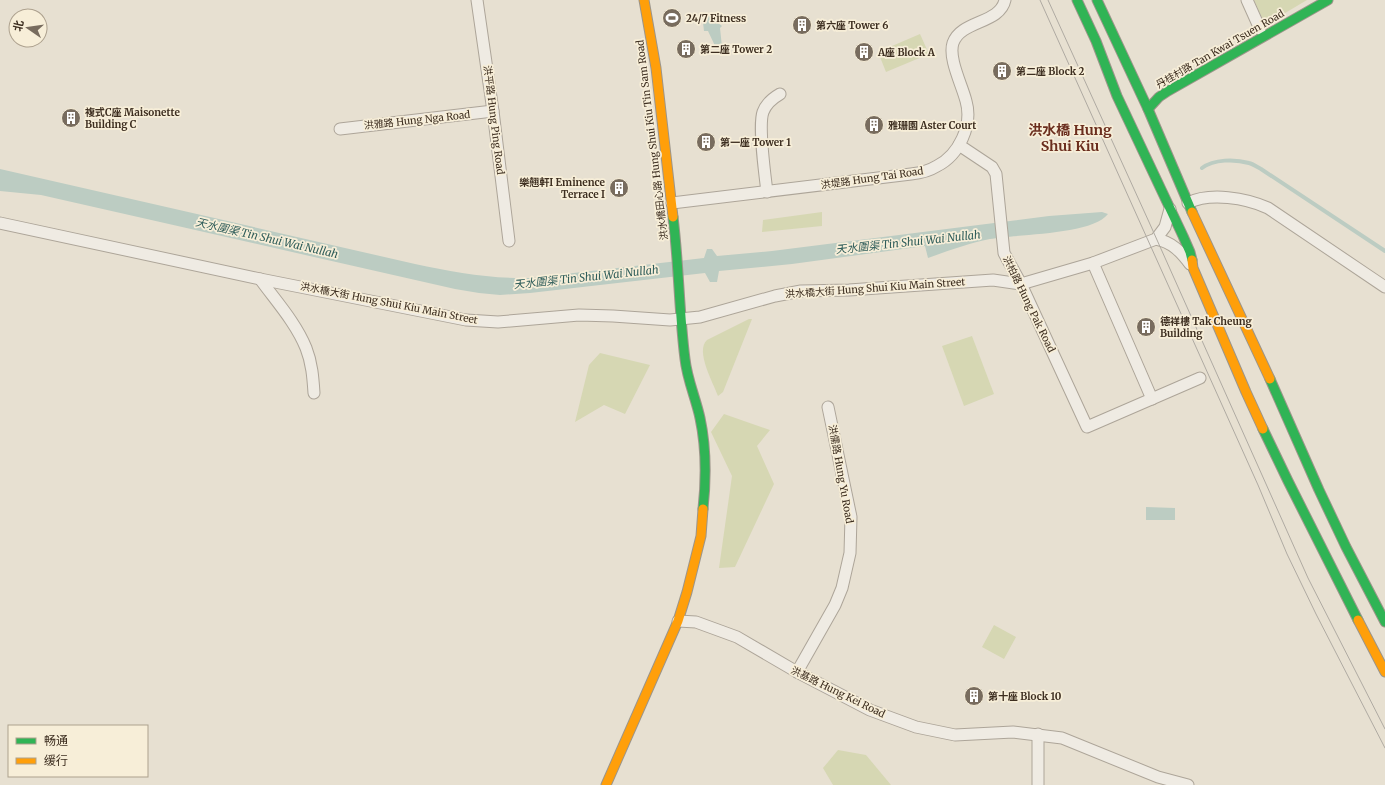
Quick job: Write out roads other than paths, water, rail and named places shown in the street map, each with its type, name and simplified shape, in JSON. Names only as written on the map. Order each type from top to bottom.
[{"type":"main road","name":"洪水橋田心路 Hung Shui Kiu Tin Sam Road","points":[[606,785],[678,621],[701,536],[705,491],[700,419],[685,362],[677,293],[672,203],[656,68],[644,0]]},
{"type":"main road","points":[[1077,0],[1096,41],[1117,96],[1190,252],[1192,268],[1246,392],[1285,475],[1385,672]]},
{"type":"main road","points":[[1097,0],[1142,110],[1188,203],[1254,344],[1331,515],[1385,622]]},
{"type":"main road","name":"丹桂村路 Tan Kwai Tsuen Road","points":[[1142,110],[1168,91],[1328,0]]},
{"type":"main road","points":[[1117,96],[1124,105],[1142,110]]},
{"type":"main road","points":[[1142,110],[1143,121]]},
{"type":"main road","points":[[1148,139],[1150,164]]},
{"type":"street","name":"洪平路 Hung Ping Road","points":[[477,0],[493,111],[509,241]]},
{"type":"street","name":"洪堤路 Hung Tai Road","points":[[672,203],[926,172],[939,165],[950,156],[959,145],[965,132],[968,118],[967,104],[953,60],[953,42],[964,30],[1000,11],[1005,0]]},
{"type":"street","points":[[1247,0],[1260,29]]},
{"type":"street","points":[[767,192],[761,118],[766,106],[774,97],[780,94]]},
{"type":"street","name":"洪雅路 Hung Nga Road","points":[[340,129],[493,111]]},
{"type":"street","name":"洪柏路 Hung Pak Road","points":[[959,145],[993,169],[996,174],[1004,253],[1021,284],[1087,427],[1152,399]]},
{"type":"street","points":[[1188,203],[1197,199],[1208,198],[1229,198],[1255,202],[1268,208],[1385,287]]},
{"type":"street","points":[[1170,208],[1165,227],[1156,239],[1163,240],[1181,252],[1192,268]]},
{"type":"street","name":"洪水橋大街 Hung Shui Kiu Main Street","points":[[0,223],[260,279],[466,320],[498,322],[579,315],[680,320],[700,317],[775,296],[801,292],[993,280],[1021,284],[1093,263],[1156,239]]},
{"type":"street","points":[[1093,263],[1152,399],[1196,380]]},
{"type":"street","points":[[260,279],[300,335],[310,363],[314,393]]},
{"type":"street","name":"洪儒路 Hung Yu Road","points":[[797,672],[835,605],[842,588],[850,553],[851,517],[828,407]]},
{"type":"street","name":"洪基路 Hung Kei Road","points":[[678,621],[696,622],[737,637],[797,672],[870,710],[916,727],[955,735],[1013,732],[1062,738],[1158,777],[1188,785]]},
{"type":"street","points":[[1038,734],[1038,785]]},
{"type":"water","points":[[702,14],[706,14],[722,26],[720,28],[722,47],[716,48],[708,31],[704,31]]},
{"type":"water","name":"天水圍渠 Tin Shui Wai Nullah","points":[[0,169],[415,264],[472,274],[515,278],[530,278],[704,258],[707,249],[712,249],[717,256],[772,251],[1049,216],[1102,212],[1108,214],[1099,221],[1071,230],[990,239],[966,245],[928,258],[925,246],[792,264],[719,271],[717,282],[710,282],[705,273],[530,293],[500,295],[455,289],[41,195],[0,191]]},
{"type":"water","points":[[1146,507],[1175,508],[1175,520],[1146,520]]},
{"type":"waterway","points":[[1202,168],[1218,161],[1237,161],[1252,164],[1385,251]]},
{"type":"tram line","points":[[1040,0],[1258,485],[1287,554],[1385,748]]},
{"type":"tram line","points":[[1048,0],[1308,578],[1385,729]]},
{"type":"place","name":"24/7 Fitness","points":[[672,18]]},
{"type":"place","name":"第六座 Tower 6","points":[[802,25]]},
{"type":"place","name":"第二座 Tower 2","points":[[686,49]]},
{"type":"place","name":"A座 Block A","points":[[864,52]]},
{"type":"place","name":"第二座 Block 2","points":[[1002,71]]},
{"type":"place","name":"複式C座 Maisonette Building C","points":[[71,118]]},
{"type":"place","name":"雅珊園 Aster Court","points":[[874,125]]},
{"type":"place","name":"第一座 Tower 1","points":[[706,142]]},
{"type":"place","name":"樂翹軒I Eminence Terrace I","points":[[619,188]]},
{"type":"place","name":"德祥樓 Tak Cheung Building","points":[[1146,327]]},
{"type":"place","name":"第十座 Block 10","points":[[974,696]]},
{"type":"district","name":"洪水橋 Hung Shui Kiu","points":[[1070,138]]}]
